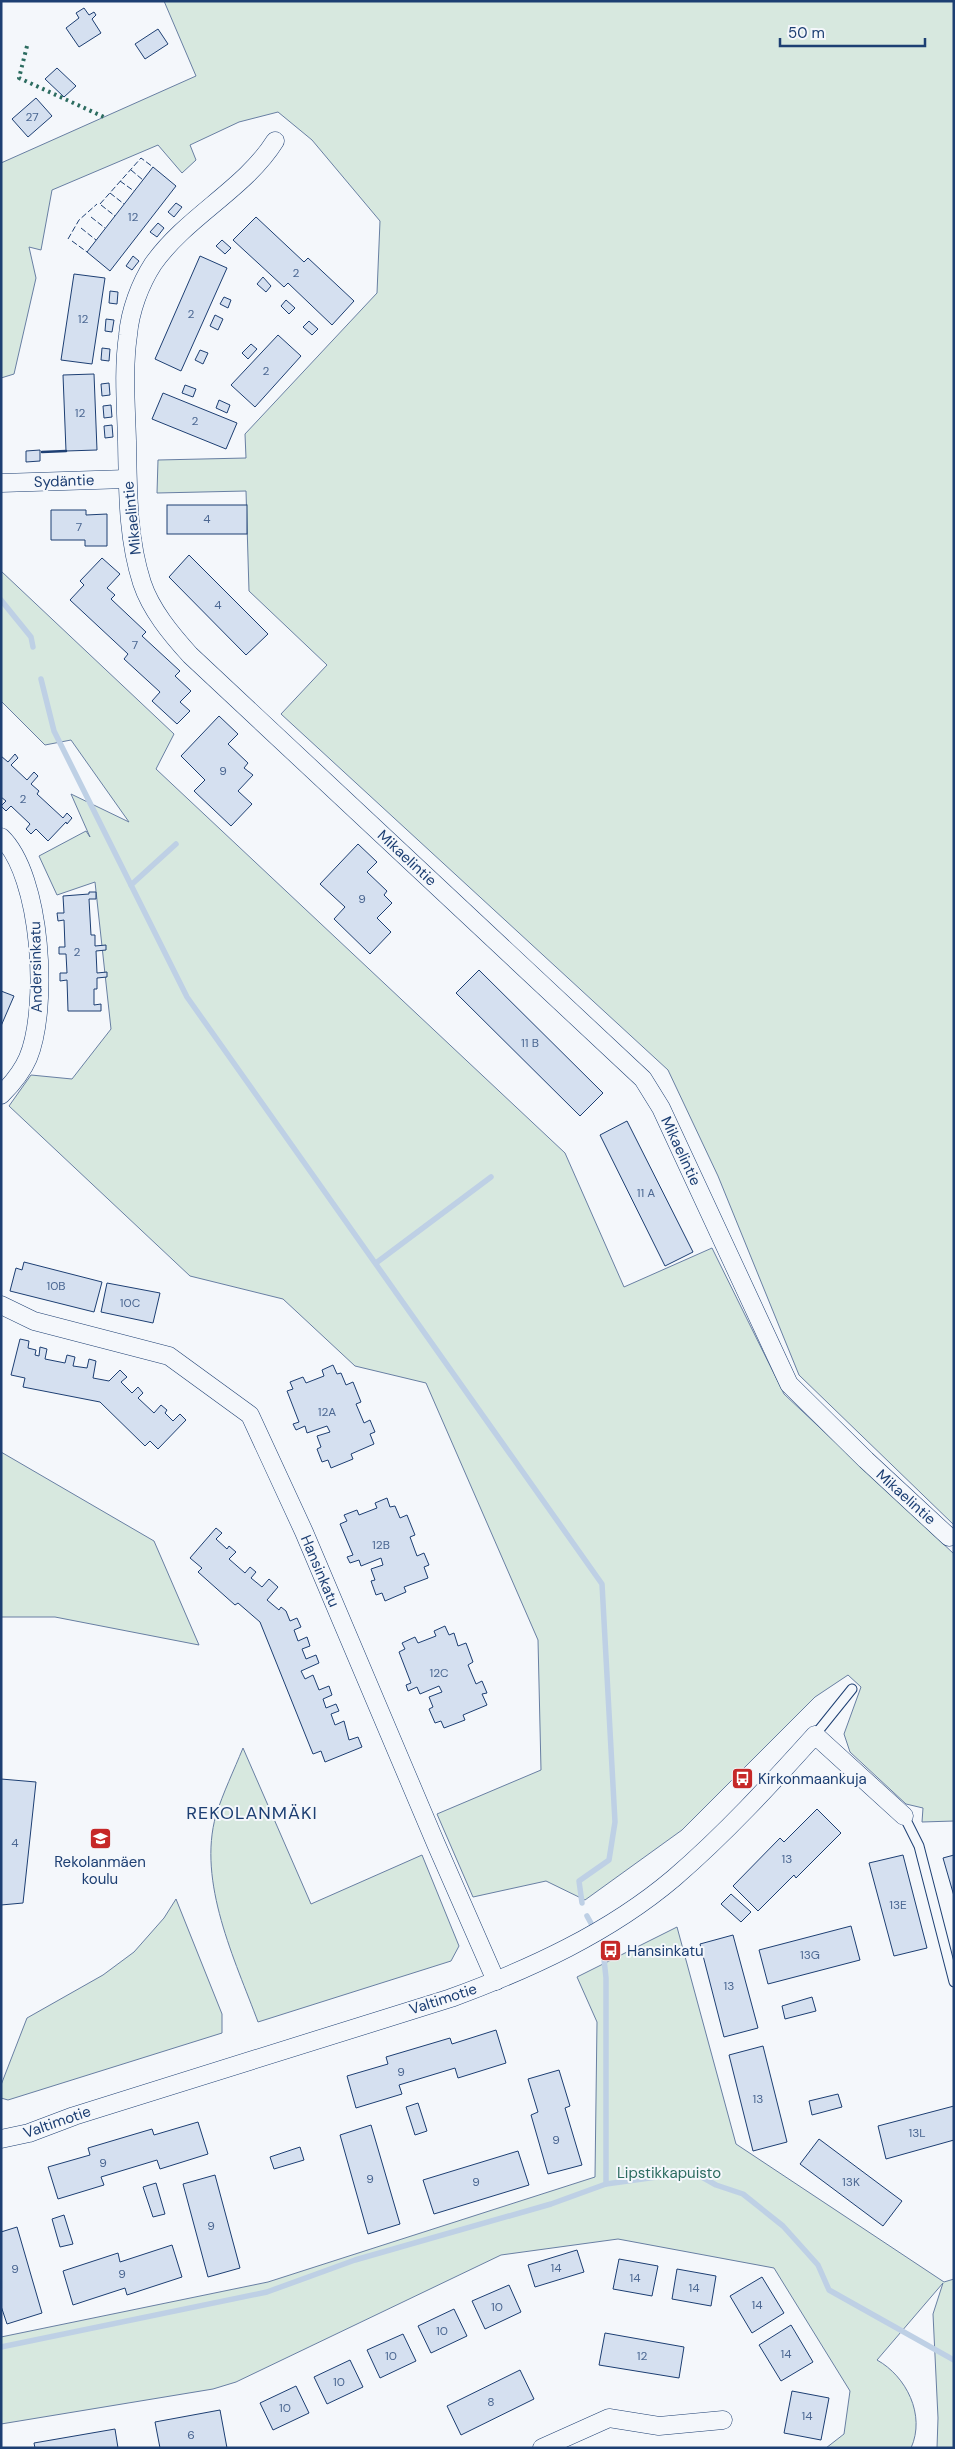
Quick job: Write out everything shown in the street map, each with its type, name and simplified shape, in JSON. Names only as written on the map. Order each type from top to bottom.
[{"type":"street","name":"Mikaelintie","points":[[275,141],[263,159],[173,239],[153,265],[140,289],[128,333],[125,371],[127,479],[134,553],[143,585],[165,627],[190,655],[643,1079],[661,1108],[789,1384],[866,1460],[950,1537]]},
{"type":"street","name":"Sydäntie","points":[[1,483],[127,479]]},
{"type":"street","name":"Andersinkatu","points":[[1,837],[9,844],[24,873],[35,912],[38,958],[38,1014],[28,1057],[13,1083],[1,1095]]},
{"type":"street","name":"Hansinkatu","points":[[1,1305],[34,1321],[169,1356],[250,1415],[304,1532],[496,1981]]},
{"type":"street","name":"Valtimotie","points":[[1,2139],[29,2133],[74,2116],[496,1981],[573,1945],[604,1927],[673,1879],[736,1820],[815,1735]]},
{"type":"street","points":[[815,1735],[904,1816]]},
{"type":"street","points":[[542,2448],[609,2418],[659,2426],[723,2420]]},
{"type":"lane","points":[[815,1735],[852,1689]]},
{"type":"lane","points":[[904,1816],[919,1846],[954,1982]]},
{"type":"green space","points":[[164,1],[954,1],[954,1525],[799,1375],[718,1176],[668,1070],[281,714],[327,665],[249,591],[246,491],[157,493],[158,460],[246,458],[245,434],[377,293],[380,221],[312,140],[278,112],[239,122],[190,145],[196,160],[182,173],[158,145],[52,190],[41,250],[29,247],[36,278],[14,374],[1,378],[1,163],[196,76]]},
{"type":"green space","points":[[1,571],[174,734],[156,769],[565,1153],[624,1287],[712,1248],[784,1394],[954,1554],[954,1821],[922,1822],[923,1808],[906,1804],[850,1752],[844,1734],[861,1687],[848,1675],[815,1697],[682,1830],[585,1900],[546,1881],[473,1897],[437,1814],[541,1770],[538,1640],[426,1383],[355,1366],[283,1299],[190,1276],[9,1106],[31,1075],[72,1079],[111,1029],[95,882],[57,895],[39,856],[86,831],[90,837],[71,794],[129,822],[71,740],[45,745],[1,701]]},
{"type":"green space","points":[[1,1452],[154,1541],[199,1645],[55,1617],[1,1617]]},
{"type":"green space","points":[[243,1748],[311,1904],[422,1855],[459,1946],[451,1961],[258,2022],[221,1920],[211,1867],[211,1841],[216,1815]]},
{"type":"green space","points":[[176,1899],[222,2014],[222,2033],[8,2100],[1,2098],[1,2085],[27,2018],[103,1975],[134,1952],[164,1918]]},
{"type":"green space","name":"Lipstikkapuisto","points":[[677,1927],[736,2144],[944,2282],[954,2279],[954,2448],[937,2448],[938,2418],[933,2314],[943,2283],[877,2360],[897,2376],[910,2398],[916,2423],[911,2448],[826,2448],[844,2434],[850,2391],[774,2268],[618,2239],[501,2255],[236,2382],[213,2389],[1,2424],[1,2337],[268,2282],[595,2177],[597,2022],[577,1977]]},
{"type":"building","points":[[84,8],[89,15],[94,12],[96,15],[92,19],[101,33],[79,47],[66,28],[79,18],[76,13]]},
{"type":"building","points":[[158,29],[168,44],[145,59],[135,44]]},
{"type":"building","points":[[57,68],[76,86],[64,97],[45,79]]},
{"type":"building","points":[[36,98],[52,116],[28,137],[12,119]]},
{"type":"building","points":[[153,167],[176,186],[110,271],[87,252]]},
{"type":"building","points":[[176,203],[182,207],[174,217],[168,212]]},
{"type":"building","points":[[256,217],[304,262],[308,258],[354,301],[332,325],[288,283],[284,287],[233,240]]},
{"type":"building","points":[[158,223],[164,228],[157,237],[150,232]]},
{"type":"building","points":[[222,240],[231,248],[225,254],[216,246]]},
{"type":"building","points":[[133,256],[139,261],[132,270],[126,266]]},
{"type":"building","points":[[200,256],[227,268],[181,371],[155,359]]},
{"type":"building","points":[[74,274],[105,278],[92,364],[61,360]]},
{"type":"building","points":[[263,277],[271,286],[266,292],[257,284]]},
{"type":"building","points":[[110,291],[118,292],[117,304],[109,303]]},
{"type":"building","points":[[224,297],[231,300],[228,308],[220,304]]},
{"type":"building","points":[[286,300],[295,308],[289,314],[281,306]]},
{"type":"building","points":[[215,315],[223,319],[218,330],[210,326]]},
{"type":"building","points":[[106,319],[114,320],[112,332],[105,331]]},
{"type":"building","points":[[309,321],[318,329],[312,335],[303,327]]},
{"type":"building","points":[[278,335],[301,356],[255,407],[231,385]]},
{"type":"building","points":[[251,344],[257,349],[248,359],[242,353]]},
{"type":"building","points":[[102,348],[110,349],[109,361],[101,360]]},
{"type":"building","points":[[200,350],[208,353],[203,364],[195,360]]},
{"type":"building","points":[[94,374],[97,450],[66,451],[63,375]]},
{"type":"building","points":[[109,383],[110,395],[102,396],[101,384]]},
{"type":"building","points":[[185,385],[196,389],[193,397],[182,393]]},
{"type":"building","points":[[163,393],[237,423],[226,449],[152,419]]},
{"type":"building","points":[[219,400],[230,405],[227,413],[216,408]]},
{"type":"building","points":[[111,405],[112,417],[104,418],[103,406]]},
{"type":"building","points":[[112,425],[113,437],[105,438],[104,426]]},
{"type":"building","points":[[40,450],[40,461],[26,462],[26,451]]},
{"type":"building","points":[[167,505],[247,505],[247,534],[167,534]]},
{"type":"building","points":[[51,510],[86,510],[86,515],[107,514],[107,546],[85,546],[85,540],[51,540]]},
{"type":"building","points":[[189,555],[268,634],[246,655],[169,577]]},
{"type":"building","points":[[102,558],[120,574],[107,588],[115,595],[111,599],[146,632],[142,636],[180,671],[175,676],[191,691],[180,702],[190,711],[177,724],[152,701],[160,692],[124,659],[128,654],[70,600],[84,585],[80,581]]},
{"type":"building","points":[[219,716],[238,734],[228,744],[248,763],[244,768],[253,775],[238,791],[252,804],[231,826],[194,791],[205,780],[181,756]]},
{"type":"building","points":[[15,754],[18,758],[11,765],[27,780],[34,772],[38,776],[31,784],[39,791],[37,794],[63,818],[67,813],[72,818],[48,841],[36,829],[31,834],[26,829],[30,824],[11,806],[6,811],[1,806],[6,801],[1,797],[1,756],[8,762]]},
{"type":"building","points":[[358,844],[377,862],[367,872],[387,891],[384,895],[392,903],[377,918],[391,932],[370,954],[334,919],[345,907],[320,884]]},
{"type":"building","points":[[89,892],[96,892],[96,899],[89,899],[91,935],[95,935],[95,946],[106,945],[106,950],[96,951],[97,973],[107,972],[107,977],[97,978],[97,989],[94,989],[94,1005],[101,1004],[101,1011],[68,1011],[67,980],[60,981],[60,973],[67,973],[66,954],[59,954],[59,947],[65,947],[64,920],[58,921],[57,913],[64,913],[63,896],[89,894]]},
{"type":"building","points":[[479,970],[603,1093],[580,1116],[456,993]]},
{"type":"building","points":[[1,991],[14,996],[1,1026]]},
{"type":"building","points":[[627,1121],[693,1252],[665,1266],[600,1135]]},
{"type":"building","points":[[24,1262],[102,1282],[94,1312],[10,1291],[16,1268],[22,1270]]},
{"type":"building","points":[[107,1283],[160,1293],[153,1323],[101,1312]]},
{"type":"building","points":[[20,1339],[29,1341],[28,1348],[36,1350],[35,1355],[39,1356],[40,1347],[47,1349],[45,1359],[65,1363],[67,1355],[75,1357],[73,1366],[87,1368],[89,1359],[96,1361],[93,1378],[109,1381],[120,1370],[127,1377],[121,1382],[132,1393],[138,1387],[143,1393],[138,1398],[154,1413],[161,1405],[167,1410],[165,1413],[173,1421],[180,1414],[186,1420],[158,1449],[150,1441],[145,1446],[100,1402],[23,1387],[25,1378],[11,1375]]},
{"type":"building","points":[[333,1365],[337,1374],[341,1373],[346,1385],[353,1382],[361,1402],[356,1404],[364,1423],[370,1420],[375,1432],[370,1434],[374,1444],[351,1454],[353,1459],[331,1468],[328,1460],[322,1462],[317,1449],[321,1447],[317,1436],[330,1432],[327,1426],[307,1433],[305,1426],[296,1430],[293,1424],[299,1422],[287,1391],[293,1389],[290,1382],[303,1377],[306,1383],[324,1376],[322,1370]]},
{"type":"building","points":[[387,1498],[390,1507],[395,1506],[400,1518],[407,1515],[415,1535],[410,1537],[417,1556],[424,1553],[429,1565],[424,1567],[428,1578],[404,1587],[406,1592],[385,1601],[382,1593],[376,1595],[371,1581],[375,1580],[371,1569],[383,1565],[381,1558],[361,1566],[359,1560],[350,1563],[347,1557],[353,1555],[340,1524],[347,1521],[344,1515],[357,1510],[359,1515],[377,1508],[375,1503]]},
{"type":"building","points":[[216,1528],[222,1533],[216,1539],[227,1549],[229,1546],[236,1552],[229,1559],[245,1573],[250,1567],[256,1572],[251,1578],[262,1587],[269,1579],[278,1587],[267,1600],[279,1610],[281,1607],[286,1611],[290,1621],[297,1618],[301,1627],[294,1630],[298,1641],[307,1637],[310,1646],[302,1649],[306,1659],[316,1655],[319,1663],[301,1671],[305,1679],[313,1675],[319,1690],[329,1686],[332,1695],[323,1699],[326,1708],[336,1704],[339,1711],[331,1714],[335,1725],[344,1721],[349,1740],[358,1737],[362,1747],[325,1762],[321,1751],[313,1754],[260,1622],[238,1603],[235,1605],[198,1572],[202,1568],[190,1558]]},
{"type":"building","points":[[445,1626],[449,1635],[454,1633],[458,1646],[466,1643],[473,1662],[468,1665],[476,1684],[482,1681],[487,1693],[482,1694],[487,1705],[463,1715],[465,1720],[444,1728],[441,1721],[435,1723],[429,1709],[433,1707],[429,1697],[442,1692],[439,1686],[420,1694],[417,1687],[408,1691],[406,1685],[411,1683],[399,1652],[405,1649],[402,1643],[415,1637],[418,1643],[436,1636],[434,1631]]},
{"type":"building","points":[[1,1779],[36,1782],[23,1903],[1,1905]]},
{"type":"building","points":[[817,1809],[841,1833],[796,1878],[794,1875],[758,1911],[733,1886],[780,1838],[784,1842]]},
{"type":"building","points":[[903,1855],[927,1948],[894,1956],[869,1863]]},
{"type":"building","points":[[954,1855],[954,1896],[943,1858]]},
{"type":"building","points":[[731,1894],[751,1912],[741,1922],[721,1904]]},
{"type":"building","points":[[851,1926],[860,1960],[768,1984],[759,1950]]},
{"type":"building","points":[[733,1935],[758,2028],[724,2037],[700,1944]]},
{"type":"building","points":[[812,1997],[816,2011],[785,2019],[782,2006]]},
{"type":"building","points":[[496,2030],[506,2063],[458,2078],[455,2068],[399,2085],[402,2094],[356,2108],[347,2076],[388,2064],[386,2057],[450,2038],[452,2044]]},
{"type":"building","points":[[763,2046],[787,2142],[753,2151],[729,2055]]},
{"type":"building","points":[[559,2070],[570,2106],[565,2108],[582,2165],[548,2174],[531,2115],[538,2112],[528,2079]]},
{"type":"building","points":[[838,2094],[842,2107],[812,2115],[809,2101]]},
{"type":"building","points":[[418,2103],[427,2131],[415,2135],[406,2107]]},
{"type":"building","points":[[954,2106],[954,2140],[886,2159],[878,2126]]},
{"type":"building","points":[[198,2122],[208,2154],[160,2169],[157,2160],[101,2177],[104,2185],[58,2199],[48,2167],[90,2155],[88,2148],[152,2129],[154,2135]]},
{"type":"building","points":[[371,2125],[400,2224],[368,2234],[340,2135]]},
{"type":"building","points":[[819,2139],[902,2201],[883,2226],[800,2164]]},
{"type":"building","points":[[300,2147],[304,2160],[274,2169],[270,2157]]},
{"type":"building","points":[[518,2151],[529,2185],[434,2214],[423,2180]]},
{"type":"building","points":[[215,2175],[240,2268],[208,2277],[183,2184]]},
{"type":"building","points":[[156,2183],[165,2214],[153,2217],[143,2187]]},
{"type":"building","points":[[64,2215],[73,2244],[60,2247],[52,2219]]},
{"type":"building","points":[[17,2227],[42,2313],[7,2324],[1,2306],[1,2232]]},
{"type":"building","points":[[172,2245],[182,2277],[127,2295],[125,2288],[73,2305],[63,2271],[118,2253],[120,2262]]},
{"type":"building","points":[[577,2250],[584,2272],[535,2287],[528,2265]]},
{"type":"building","points":[[619,2259],[658,2266],[652,2296],[613,2289]]},
{"type":"building","points":[[677,2269],[716,2276],[711,2306],[672,2299]]},
{"type":"building","points":[[762,2277],[784,2313],[752,2333],[730,2296]]},
{"type":"building","points":[[509,2285],[521,2312],[485,2329],[472,2301]]},
{"type":"building","points":[[454,2309],[467,2336],[431,2353],[418,2326]]},
{"type":"building","points":[[791,2325],[813,2362],[781,2381],[759,2345]]},
{"type":"building","points":[[605,2333],[684,2347],[679,2378],[599,2365]]},
{"type":"building","points":[[403,2334],[416,2361],[380,2378],[367,2350]]},
{"type":"building","points":[[350,2360],[363,2387],[327,2404],[314,2377]]},
{"type":"building","points":[[520,2370],[534,2399],[461,2435],[447,2406]]},
{"type":"building","points":[[296,2386],[309,2413],[273,2430],[260,2403]]},
{"type":"building","points":[[792,2391],[829,2398],[821,2440],[784,2433]]},
{"type":"building","points":[[220,2410],[227,2448],[160,2448],[155,2422]]},
{"type":"building","points":[[115,2429],[118,2448],[35,2448],[34,2443]]},
{"type":"waterway","points":[[1,600],[31,637],[33,647]]},
{"type":"waterway","points":[[41,679],[54,731],[187,997],[602,1584],[615,1822],[609,1860],[579,1881],[582,1903]]},
{"type":"waterway","points":[[131,885],[176,844]]},
{"type":"waterway","points":[[376,1263],[491,1177]]},
{"type":"waterway","points":[[587,1916],[592,1925]]},
{"type":"waterway","points":[[1,2347],[267,2292],[355,2260],[551,2204],[606,2184],[606,1978],[604,1959]]},
{"type":"waterway","points":[[606,2184],[693,2172],[716,2185],[743,2194],[783,2226],[818,2265],[829,2290],[954,2360]]},
{"type":"hedge","points":[[27,46],[19,78],[104,117]]},
{"type":"fence","points":[[100,204],[141,158],[153,167]]},
{"type":"fence","points":[[131,170],[143,180]]},
{"type":"fence","points":[[120,181],[134,191]]},
{"type":"fence","points":[[110,193],[124,204]]},
{"type":"fence","points":[[68,239],[79,220],[97,204]]},
{"type":"fence","points":[[101,205],[115,216]]},
{"type":"fence","points":[[91,217],[105,228]]},
{"type":"fence","points":[[81,228],[96,240]]},
{"type":"fence","points":[[72,241],[87,252]]},
{"type":"wall","points":[[42,452],[66,451]]},
{"type":"place","name":"Kirkonmaankuja","points":[[742,1779]]},
{"type":"place","name":"Rekolanmäen koulu","points":[[100,1839]]},
{"type":"place","name":"Hansinkatu","points":[[611,1951]]},
{"type":"district","name":"REKOLANMÄKI","points":[[252,1813]]}]
